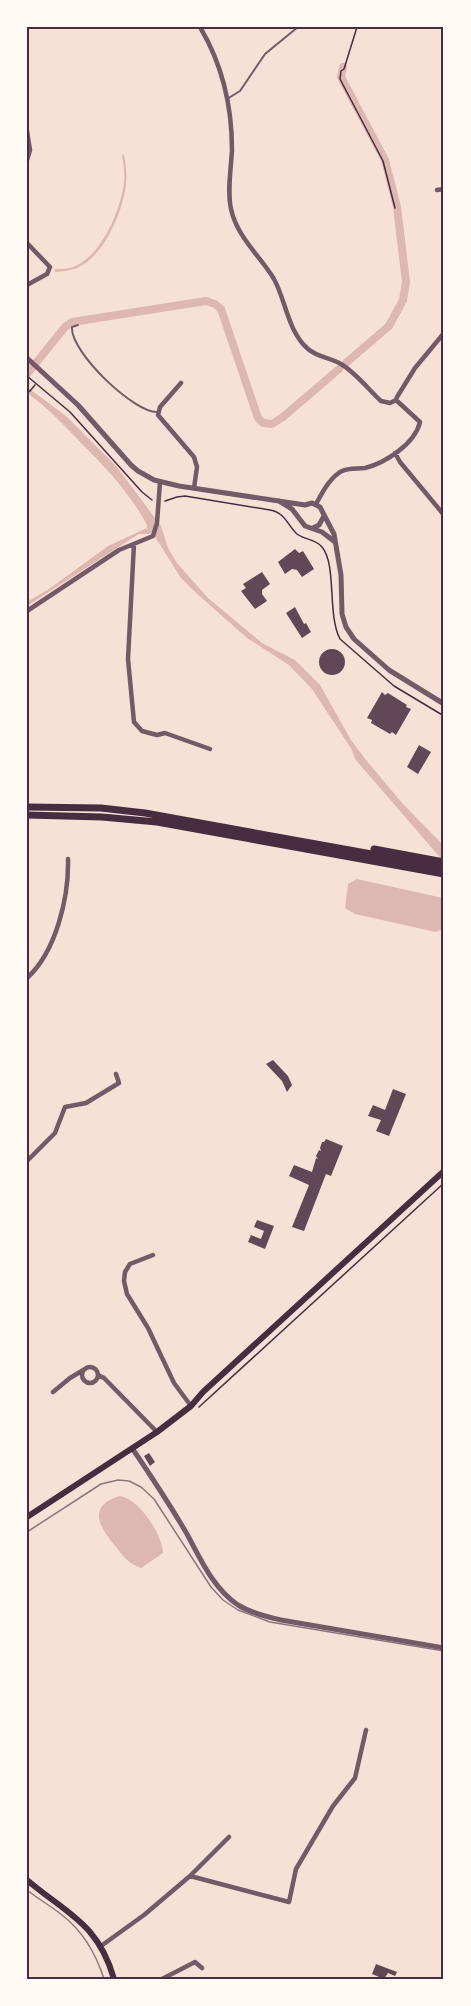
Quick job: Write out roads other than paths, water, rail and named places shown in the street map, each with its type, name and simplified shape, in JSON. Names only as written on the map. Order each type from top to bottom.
[{"type":"main road","points":[[27,807],[121,810],[444,867]]},
{"type":"main road","points":[[27,815],[141,820],[444,877]]},
{"type":"main road","points":[[235,829],[325,840],[440,861]]},
{"type":"main road","points":[[27,1517],[193,1408],[203,1392],[444,1171]]},
{"type":"main road","points":[[27,1880],[73,1914],[100,1946],[108,1960],[114,1979]]},
{"type":"street","points":[[200,27],[216,62],[227,99],[231,136],[231,209],[249,246],[274,280],[296,332],[307,348],[343,366],[386,403],[396,400],[415,368],[444,333]]},
{"type":"street","points":[[27,131],[30,150],[27,160]]},
{"type":"street","points":[[437,190],[444,189]]},
{"type":"street","points":[[27,243],[50,267],[47,274],[27,285]]},
{"type":"street","points":[[27,358],[78,405],[131,465],[146,476],[160,482],[194,488],[305,505],[316,504],[322,509],[334,534],[340,567],[342,614],[346,627],[354,639],[380,662],[444,704]]},
{"type":"street","points":[[181,383],[160,406],[158,412],[160,418],[194,457],[197,467],[194,488]]},
{"type":"street","points":[[316,504],[323,491],[341,472],[376,464],[395,453],[416,432],[420,422],[396,400]]},
{"type":"street","points":[[395,453],[444,515]]},
{"type":"street","points":[[27,611],[119,550],[153,536],[160,482]]},
{"type":"street","points":[[278,500],[299,516],[305,526],[322,532],[335,542]]},
{"type":"street","points":[[437,507],[444,503]]},
{"type":"street","points":[[299,516],[300,510],[305,505]]},
{"type":"street","points":[[313,528],[320,525],[324,516]]},
{"type":"street","points":[[134,544],[128,659],[134,722],[142,731],[158,735],[165,733],[210,748]]},
{"type":"street","points":[[27,978],[45,956],[54,933],[67,888],[68,859]]},
{"type":"street","points":[[27,1161],[55,1133],[65,1107],[86,1103],[119,1083],[116,1074]]},
{"type":"street","points":[[153,1255],[130,1264],[125,1272],[124,1281],[127,1294],[148,1328],[174,1383],[193,1408]]},
{"type":"street","points":[[53,1392],[85,1369],[94,1368],[98,1375],[104,1378],[157,1432]]},
{"type":"street","points":[[85,1369],[82,1376],[87,1382],[94,1381],[98,1375]]},
{"type":"street","points":[[132,1449],[188,1535],[198,1558],[212,1579],[239,1606],[262,1616],[444,1648]]},
{"type":"street","points":[[190,1876],[289,1902],[296,1869],[333,1806],[355,1778],[366,1730]]},
{"type":"street","points":[[100,1946],[144,1916],[229,1838]]},
{"type":"street","points":[[162,1979],[195,1962],[202,1968]]},
{"type":"lane","points":[[227,99],[240,91],[265,54],[298,27]]},
{"type":"lane","points":[[78,325],[72,327],[73,338],[93,366],[147,411],[158,412]]},
{"type":"waterway","points":[[343,67],[341,77],[385,160],[397,207],[406,282],[403,300],[389,326],[347,362]]},
{"type":"waterway","points":[[27,374],[65,327],[72,322],[206,301],[221,309],[258,418],[263,423],[272,424],[283,417],[339,369]]},
{"type":"tram line","points":[[27,1532],[101,1484],[118,1480],[129,1481],[141,1487],[154,1499],[211,1587],[223,1600],[238,1610],[270,1622],[444,1651]]},
{"type":"tram line","points":[[27,1890],[77,1929],[93,1952],[104,1979]]}]
